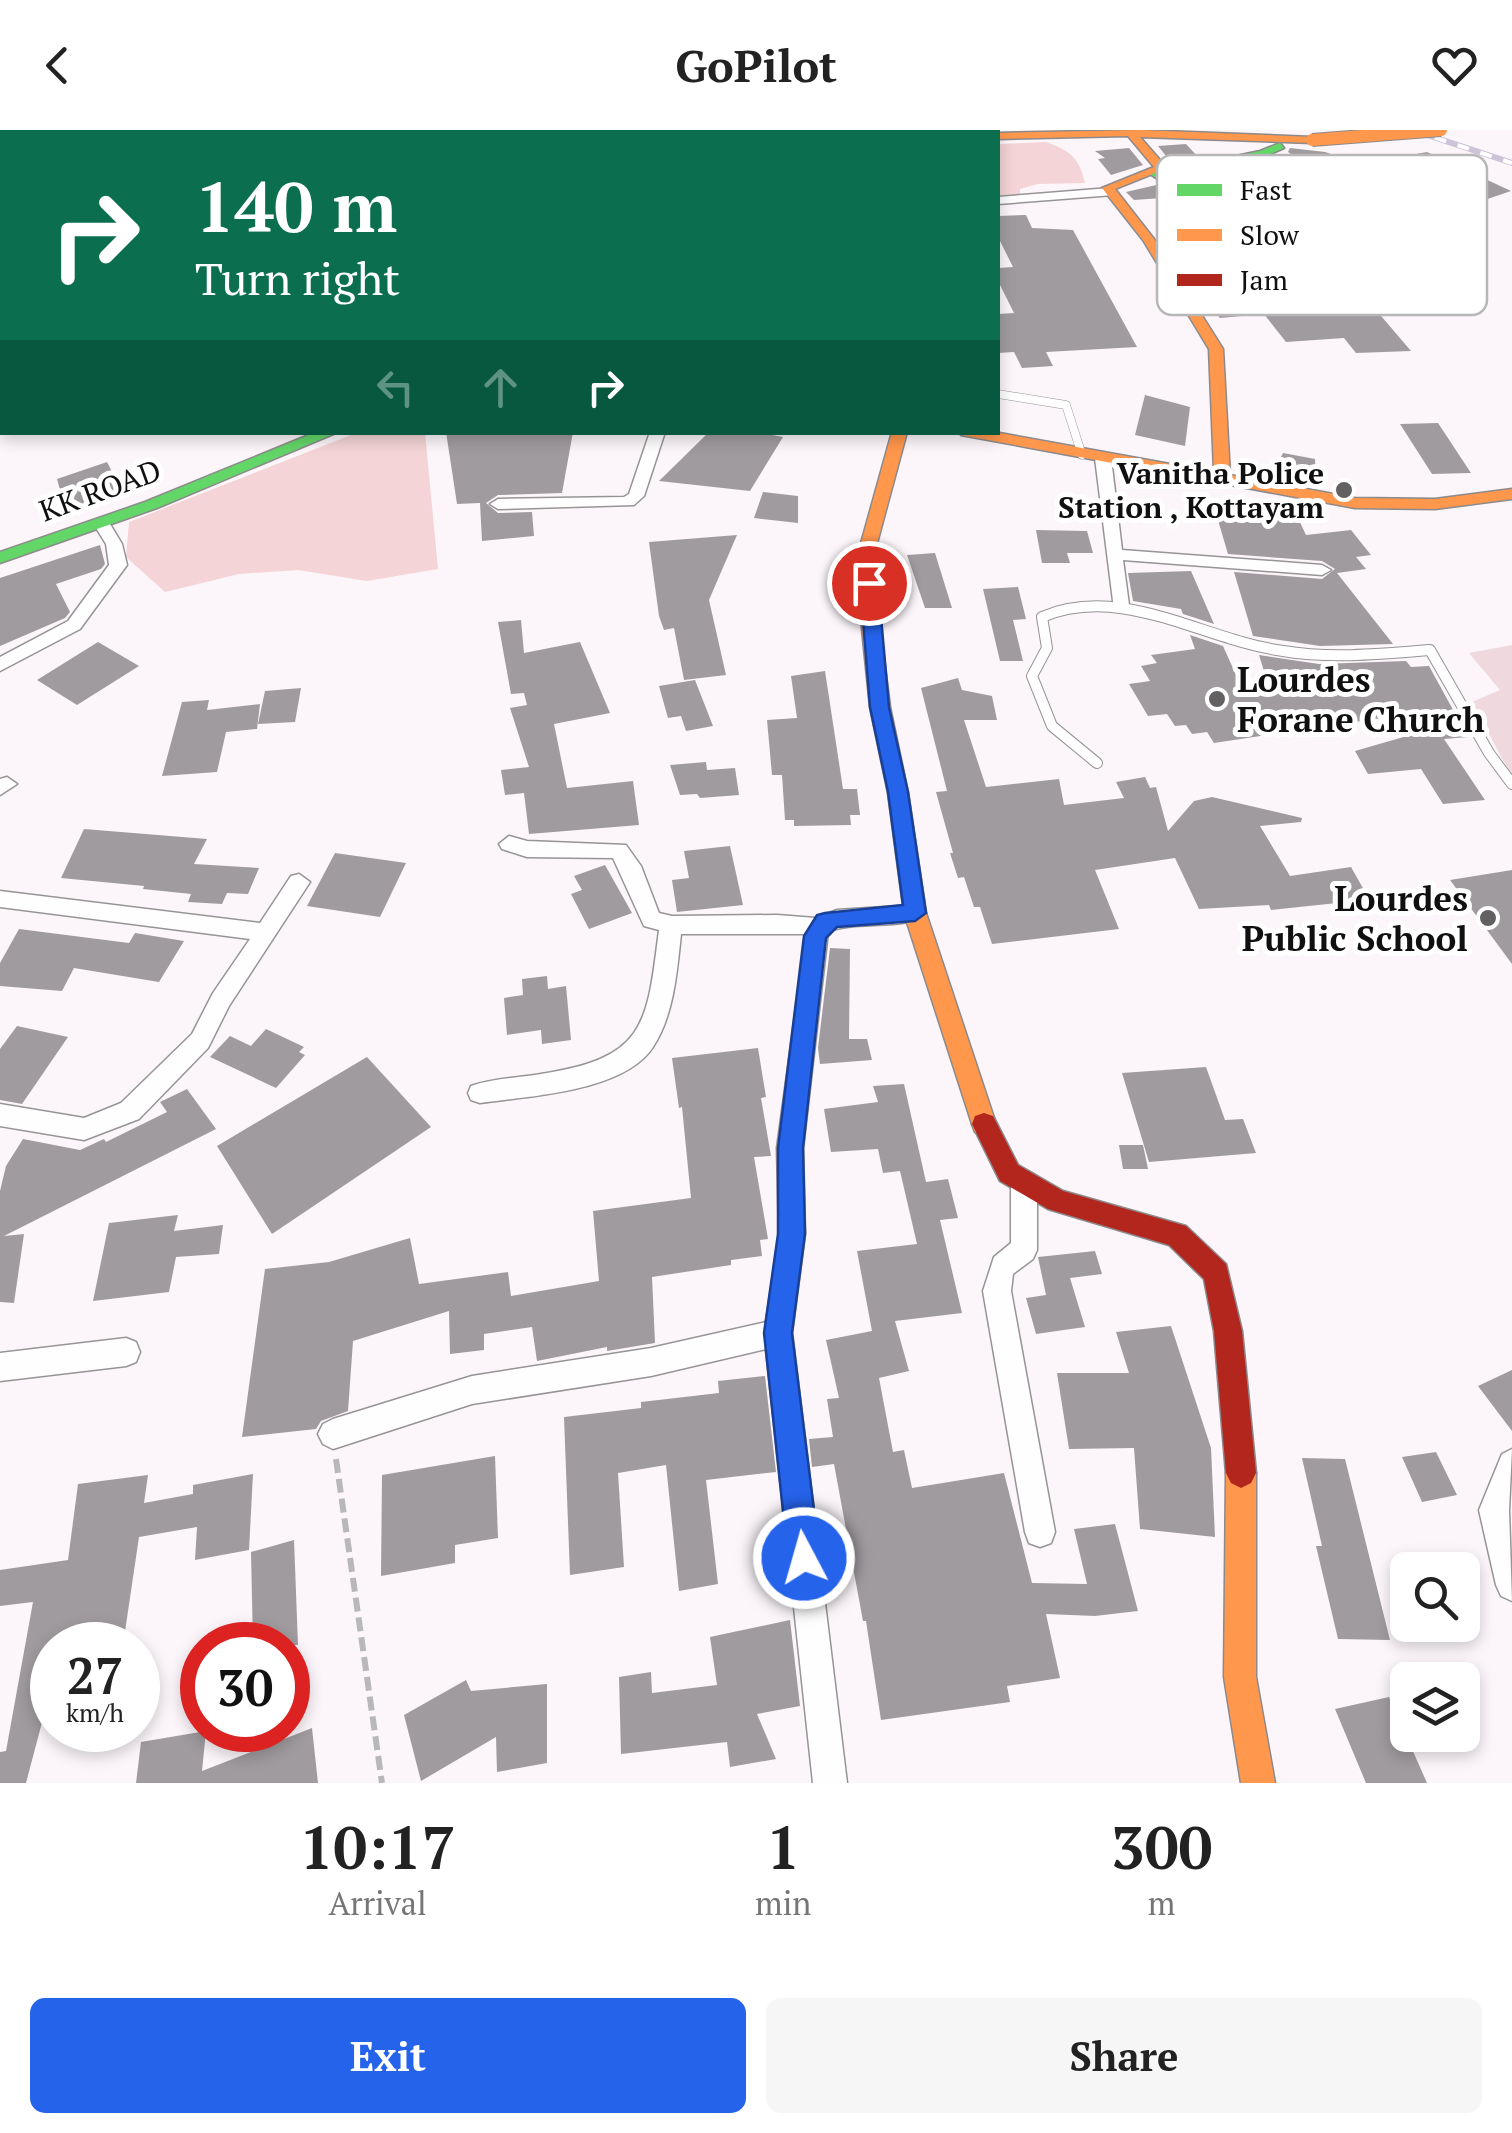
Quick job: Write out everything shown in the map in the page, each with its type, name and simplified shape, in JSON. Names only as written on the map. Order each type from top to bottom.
[{"type":"main road","points":[[1000,136],[1097,131],[1266,134],[1303,140],[1441,130]]},
{"type":"main road","points":[[1131,133],[1157,162]]},
{"type":"main road","points":[[1257,155],[1303,140]]},
{"type":"main road","points":[[1156,174],[1109,185],[1110,192],[1157,254]]},
{"type":"main road","points":[[1195,315],[1216,349],[1222,480]]},
{"type":"main road","name":"KK ROAD","points":[[0,558],[101,523],[323,435]]},
{"type":"main road","points":[[899,435],[868,547],[870,619],[880,707],[898,792],[915,913],[982,1121],[1009,1173],[1057,1201],[1177,1234],[1216,1274],[1228,1330],[1242,1459],[1240,1677],[1258,1783]]},
{"type":"main road","points":[[982,435],[1328,499],[1382,505],[1436,504],[1512,494]]},
{"type":"street","points":[[1000,201],[1110,192]]},
{"type":"street","points":[[498,504],[628,502],[636,496],[657,435]]},
{"type":"street","points":[[1092,456],[1120,605]]},
{"type":"street","points":[[0,665],[74,624],[95,598],[118,565],[114,544],[101,523]]},
{"type":"street","points":[[1113,554],[1322,570]]},
{"type":"street","points":[[509,844],[528,849],[619,850],[632,863],[640,900],[652,920],[671,926],[792,921],[818,927],[837,918],[915,913]]},
{"type":"street","points":[[0,1114],[84,1129],[130,1111],[200,1041],[299,882]]},
{"type":"street","points":[[0,900],[266,932]]},
{"type":"street","points":[[480,1093],[600,1072],[623,1062],[644,1042],[649,1029],[665,973],[671,926]]},
{"type":"street","points":[[818,927],[790,1148],[792,1234],[778,1333],[830,1783]]},
{"type":"street","points":[[1024,1182],[1024,1250],[1008,1257],[998,1271],[998,1292],[1040,1532]]},
{"type":"street","points":[[333,1434],[472,1390],[652,1362],[778,1333]]},
{"type":"street","points":[[0,1367],[126,1352]]},
{"type":"street","points":[[1512,1464],[1494,1510],[1512,1584]]},
{"type":"lane","points":[[1000,394],[1066,405],[1092,456]]},
{"type":"lane","points":[[1098,763],[1052,726],[1032,676],[1046,658],[1050,637],[1042,617],[1073,605],[1120,605],[1266,649],[1345,657],[1430,650],[1446,670],[1494,766],[1512,784]]},
{"type":"path","points":[[333,1434],[382,1783]]},
{"type":"shaded area","points":[[1046,142],[1062,149],[1073,156],[1085,183],[1038,184],[1020,189],[1020,201],[1000,203],[1000,144]]},
{"type":"shaded area","points":[[351,435],[425,435],[438,569],[367,581],[298,570],[239,574],[165,592],[126,557],[129,522]]},
{"type":"shaded area","points":[[1512,645],[1512,777],[1472,702],[1500,690],[1469,653]]},
{"type":"building","points":[[1186,144],[1196,155],[1165,155],[1158,146]]},
{"type":"building","points":[[1129,148],[1143,165],[1111,175],[1098,159],[1105,158],[1095,151]]},
{"type":"building","points":[[1290,148],[1334,155],[1292,155],[1288,152]]},
{"type":"building","points":[[1487,180],[1511,191],[1487,199]]},
{"type":"building","points":[[1157,185],[1157,198],[1134,200],[1126,192]]},
{"type":"building","points":[[1026,215],[1032,228],[1073,230],[1137,347],[1046,352],[1053,366],[1022,368],[1014,352],[1000,353],[1000,314],[1014,313],[1000,285],[1000,268],[1013,267],[1000,241],[1000,216]]},
{"type":"building","points":[[1265,315],[1380,315],[1411,351],[1356,353],[1344,338],[1286,342]]},
{"type":"building","points":[[1145,395],[1190,407],[1185,446],[1135,435]]},
{"type":"building","points":[[1438,423],[1471,473],[1432,474],[1400,424]]},
{"type":"building","points":[[446,435],[572,435],[562,493],[498,495],[486,503],[498,513],[532,512],[534,536],[482,541],[480,503],[457,504]]},
{"type":"building","points":[[706,435],[783,437],[750,491],[659,481]]},
{"type":"building","points":[[1283,453],[1315,459],[1316,483],[1272,475]]},
{"type":"building","points":[[107,462],[122,491],[66,512],[57,479]]},
{"type":"building","points":[[763,492],[798,496],[798,523],[754,518]]},
{"type":"building","points":[[1217,517],[1298,518],[1306,535],[1351,530],[1371,555],[1356,557],[1366,569],[1337,573],[1393,644],[1320,646],[1253,636],[1234,572],[1322,579],[1335,569],[1322,561],[1228,554]]},
{"type":"building","points":[[1036,530],[1087,531],[1093,553],[1067,553],[1070,563],[1042,563]]},
{"type":"building","points":[[737,535],[709,600],[726,675],[684,680],[674,628],[664,630],[659,616],[649,542]]},
{"type":"building","points":[[100,545],[105,564],[101,569],[56,584],[70,612],[65,618],[0,646],[0,578]]},
{"type":"building","points":[[935,553],[952,608],[925,608],[907,555]]},
{"type":"building","points":[[1191,571],[1214,624],[1183,614],[1181,609],[1133,601],[1128,573]]},
{"type":"building","points":[[1018,587],[1026,619],[1013,620],[1023,661],[1000,661],[983,589]]},
{"type":"building","points":[[521,620],[524,653],[580,642],[610,713],[554,724],[567,788],[633,781],[639,825],[529,834],[524,793],[505,795],[501,770],[529,767],[510,708],[527,705],[524,693],[511,694],[498,622]]},
{"type":"building","points":[[1190,635],[1223,646],[1245,695],[1269,687],[1259,655],[1319,664],[1406,661],[1411,667],[1429,666],[1468,737],[1444,739],[1485,800],[1443,804],[1421,769],[1368,774],[1355,751],[1407,736],[1402,715],[1214,743],[1207,732],[1192,734],[1186,725],[1175,726],[1167,714],[1148,716],[1129,684],[1150,681],[1141,666],[1157,663],[1151,655],[1195,649]]},
{"type":"building","points":[[98,642],[139,666],[77,705],[37,680]]},
{"type":"building","points":[[825,671],[843,789],[857,789],[860,815],[850,815],[851,825],[794,826],[794,820],[785,820],[782,775],[772,775],[767,720],[797,718],[791,676]]},
{"type":"building","points":[[958,678],[962,690],[992,696],[997,720],[964,720],[986,787],[1059,779],[1064,805],[1124,798],[1116,782],[1145,777],[1150,788],[1156,787],[1168,831],[1194,801],[1212,797],[1302,818],[1301,822],[1260,826],[1290,876],[1351,867],[1373,906],[1339,907],[1337,903],[1271,910],[1269,905],[1199,909],[1175,858],[1095,870],[1119,929],[992,944],[980,907],[974,907],[964,877],[958,878],[950,853],[936,792],[947,791],[921,688]]},
{"type":"building","points":[[695,680],[713,726],[686,731],[681,716],[668,718],[659,686]]},
{"type":"building","points":[[301,688],[295,722],[258,724],[265,691]]},
{"type":"building","points":[[209,700],[207,710],[260,704],[257,729],[226,732],[217,772],[162,776],[182,702]]},
{"type":"building","points":[[706,762],[707,770],[735,768],[739,795],[680,795],[670,765]]},
{"type":"building","points":[[84,829],[207,839],[194,864],[259,868],[248,894],[227,893],[222,904],[188,902],[191,894],[143,889],[144,886],[61,878]]},
{"type":"building","points":[[730,846],[743,905],[677,912],[672,880],[689,878],[684,851]]},
{"type":"building","points":[[335,853],[406,863],[380,917],[307,906]]},
{"type":"building","points":[[605,865],[632,913],[589,929],[571,894],[582,890],[574,876]]},
{"type":"building","points":[[1512,870],[1512,964],[1450,880]]},
{"type":"building","points":[[19,929],[129,943],[135,933],[184,941],[159,982],[74,968],[62,991],[0,986],[0,963]]},
{"type":"building","points":[[830,948],[850,949],[849,1039],[867,1039],[872,1060],[820,1064],[818,1048]]},
{"type":"building","points":[[547,976],[548,989],[566,986],[571,1040],[542,1044],[541,1030],[507,1035],[504,998],[523,995],[522,979]]},
{"type":"building","points":[[17,1026],[68,1037],[22,1104],[0,1100],[0,1049]]},
{"type":"building","points":[[266,1029],[304,1047],[299,1052],[305,1055],[276,1088],[210,1057],[230,1036],[251,1046]]},
{"type":"building","points":[[758,1048],[771,1156],[754,1157],[768,1239],[760,1240],[762,1256],[731,1260],[731,1265],[652,1277],[655,1343],[607,1351],[607,1347],[537,1361],[532,1327],[484,1334],[484,1350],[450,1354],[449,1311],[353,1341],[348,1411],[321,1421],[316,1429],[242,1437],[265,1269],[329,1262],[410,1238],[419,1284],[508,1272],[511,1296],[599,1281],[593,1211],[691,1198],[682,1107],[679,1108],[672,1058]]},
{"type":"building","points":[[367,1057],[431,1127],[272,1234],[217,1146]]},
{"type":"building","points":[[1206,1067],[1225,1120],[1243,1119],[1256,1153],[1149,1162],[1122,1073]]},
{"type":"building","points":[[904,1084],[926,1182],[948,1179],[958,1218],[940,1220],[962,1313],[895,1321],[909,1371],[879,1378],[893,1452],[904,1450],[912,1488],[1004,1473],[1032,1583],[1087,1584],[1074,1529],[1115,1524],[1138,1611],[1095,1616],[1046,1614],[1060,1678],[1007,1686],[1010,1702],[881,1720],[866,1621],[834,1464],[812,1467],[809,1439],[833,1437],[827,1399],[839,1398],[826,1340],[872,1331],[857,1251],[917,1244],[900,1171],[883,1173],[878,1149],[831,1152],[824,1109],[878,1102],[873,1086]]},
{"type":"building","points":[[187,1089],[216,1129],[4,1236],[24,1234],[14,1303],[0,1302],[0,1191],[6,1166],[23,1139],[80,1150],[104,1139],[106,1142],[167,1112],[160,1102]]},
{"type":"building","points":[[1119,1145],[1143,1145],[1148,1169],[1123,1169]]},
{"type":"building","points":[[178,1215],[174,1231],[223,1225],[219,1254],[176,1257],[169,1292],[93,1301],[109,1223]]},
{"type":"building","points":[[1095,1251],[1102,1274],[1070,1278],[1085,1327],[1036,1334],[1026,1298],[1046,1295],[1038,1257]]},
{"type":"building","points":[[1171,1326],[1211,1448],[1215,1537],[1140,1529],[1134,1448],[1069,1449],[1057,1373],[1129,1373],[1116,1332]]},
{"type":"building","points":[[1512,1370],[1512,1431],[1478,1386]]},
{"type":"building","points":[[765,1376],[776,1472],[706,1480],[718,1584],[679,1591],[666,1465],[618,1473],[624,1567],[570,1575],[564,1417],[641,1408],[641,1402],[719,1393],[718,1381]]},
{"type":"building","points":[[1436,1452],[1457,1495],[1422,1502],[1402,1457]]},
{"type":"building","points":[[495,1456],[498,1538],[455,1545],[455,1563],[381,1576],[382,1475]]},
{"type":"building","points":[[1302,1458],[1345,1459],[1390,1640],[1338,1639],[1316,1546],[1322,1546]]},
{"type":"building","points":[[253,1474],[249,1550],[195,1560],[197,1527],[139,1537],[126,1622],[30,1622],[30,1752],[34,1752],[26,1783],[0,1783],[0,1752],[6,1751],[33,1602],[0,1606],[0,1570],[68,1560],[78,1484],[148,1475],[144,1503],[193,1494],[193,1485]]},
{"type":"building","points":[[294,1540],[297,1622],[253,1622],[251,1552]]},
{"type":"building","points":[[790,1620],[800,1706],[757,1714],[776,1759],[730,1767],[727,1742],[621,1754],[619,1677],[651,1672],[652,1693],[717,1685],[710,1637]]},
{"type":"building","points":[[466,1680],[471,1691],[547,1684],[547,1763],[497,1772],[496,1737],[421,1781],[404,1715]]},
{"type":"building","points":[[1389,1697],[1390,1752],[1413,1752],[1427,1783],[1366,1783],[1335,1709]]},
{"type":"building","points":[[310,1729],[318,1783],[136,1783],[140,1752],[160,1752],[160,1739],[180,1735],[180,1752],[204,1752],[202,1771],[251,1752],[310,1752]]},
{"type":"railway","points":[[1412,130],[1512,163]]},
{"type":"traffic: fast","points":[[1258,155],[1280,146]]},
{"type":"traffic: fast","points":[[0,558],[151,505],[324,435]]},
{"type":"traffic: slow","points":[[1312,140],[1441,130]]},
{"type":"traffic: slow","points":[[1131,133],[1312,140]]},
{"type":"traffic: slow","points":[[1000,136],[1131,133],[1157,163]]},
{"type":"traffic: slow","points":[[1157,170],[1108,188],[1157,254]]},
{"type":"traffic: slow","points":[[1195,315],[1216,349],[1222,480]]},
{"type":"traffic: slow","points":[[899,435],[868,547],[870,619],[880,707],[898,793],[915,913],[984,1124]]},
{"type":"traffic: slow","points":[[982,435],[1355,503],[1435,504],[1512,494]]},
{"type":"traffic: slow","points":[[1241,1473],[1240,1677],[1258,1783]]},
{"type":"traffic: jam","points":[[984,1124],[1009,1173],[1057,1201],[1177,1235],[1216,1273],[1228,1331],[1241,1473]]},
{"type":"place","name":"Vanitha Police Station , Kottayam","points":[[1344,490]]},
{"type":"place","name":"Lourdes Forane Church","points":[[1217,699]]},
{"type":"place","name":"Lourdes Public School","points":[[1488,918]]},
{"type":"route","points":[[804,1558],[778,1333],[792,1234],[790,1148],[815,936],[825,921],[837,918],[915,913],[898,792],[880,707],[869,583]]}]
